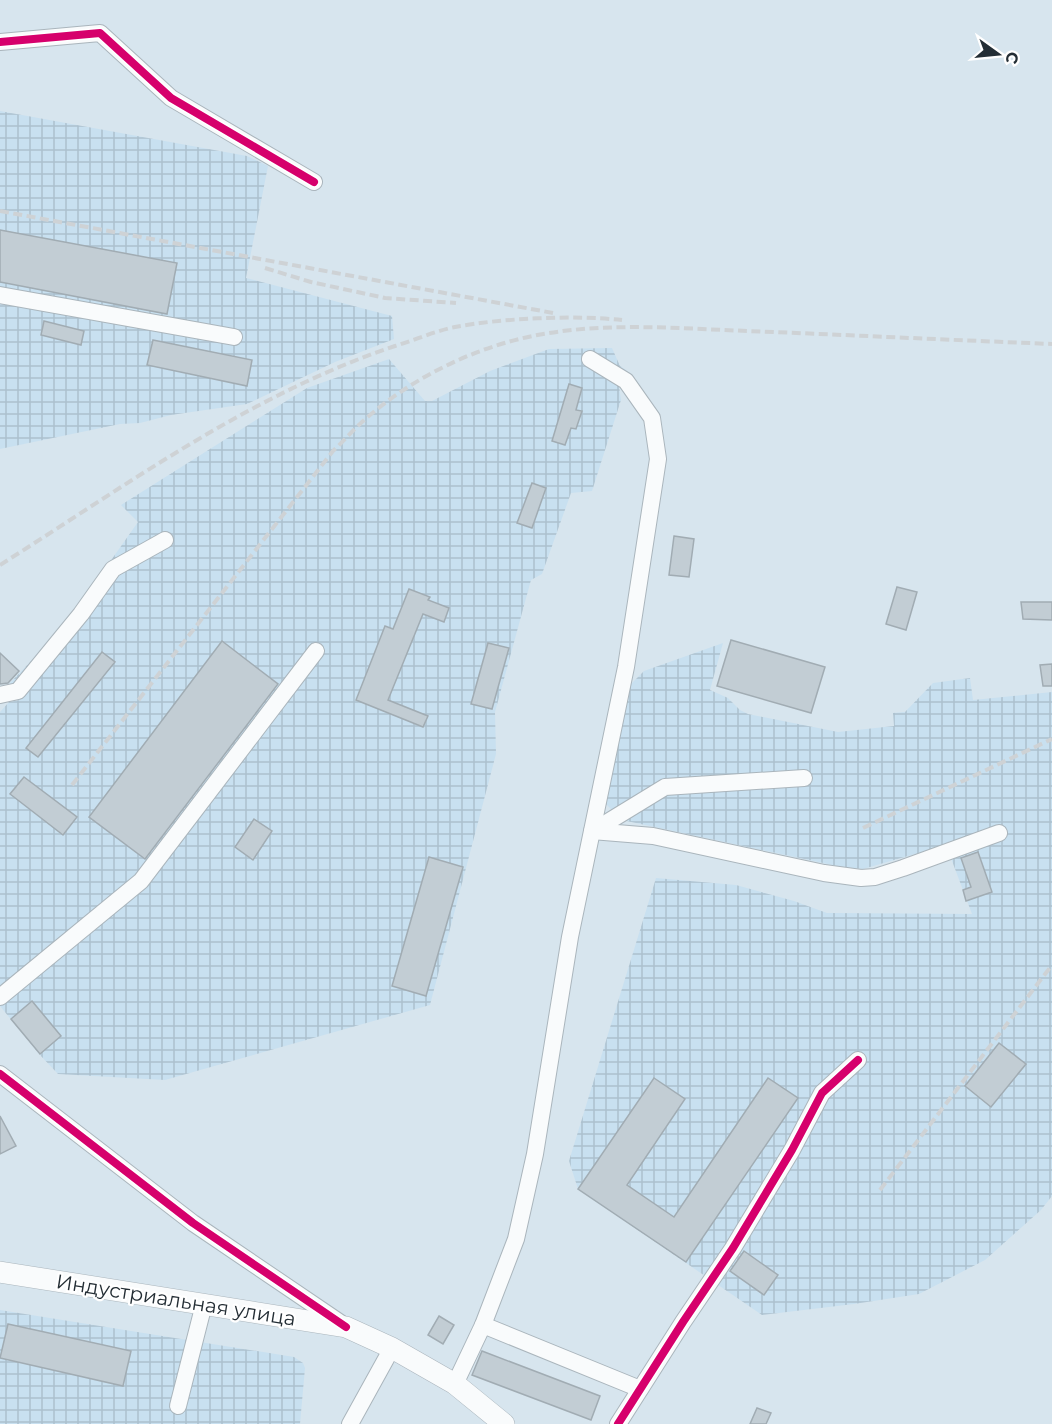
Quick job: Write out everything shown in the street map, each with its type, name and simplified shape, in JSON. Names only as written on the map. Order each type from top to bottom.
[{"type":"main road","name":"Индустриальная улица","points":[[0,1272],[346,1327],[392,1348],[455,1384],[504,1424]]},
{"type":"street","points":[[0,42],[100,33],[171,98],[314,182]]},
{"type":"street","points":[[0,295],[234,337]]},
{"type":"street","points":[[455,1384],[483,1325],[516,1239],[535,1154],[570,937],[626,667],[658,459],[652,418],[626,381],[590,359]]},
{"type":"street","points":[[0,695],[18,691],[81,614],[113,569],[165,540]]},
{"type":"street","points":[[0,997],[141,881],[316,651]]},
{"type":"street","points":[[592,831],[665,787],[804,778]]},
{"type":"street","points":[[592,831],[617,831],[653,836],[824,873],[861,878],[875,877],[903,868],[999,833]]},
{"type":"street","points":[[618,1424],[733,1248],[792,1150],[822,1094],[858,1060]]},
{"type":"street","points":[[0,1074],[193,1223],[346,1327]]},
{"type":"street","points":[[178,1406],[204,1304]]},
{"type":"street","points":[[483,1325],[640,1389]]},
{"type":"street","points":[[350,1424],[392,1348]]},
{"type":"shaded area","points":[[0,111],[247,156],[268,166],[246,278],[392,316],[394,339],[335,362],[247,404],[171,415],[140,423],[120,424],[0,449]]},
{"type":"shaded area","points":[[612,348],[620,366],[630,376],[619,386],[621,400],[592,491],[571,493],[542,574],[531,580],[495,712],[496,754],[430,1005],[165,1080],[58,1074],[0,1006],[0,712],[9,702],[20,700],[7,686],[64,627],[138,522],[121,505],[307,388],[389,359],[425,401],[432,401],[490,371],[549,349]]},
{"type":"shaded area","points":[[723,643],[710,690],[728,698],[740,710],[748,714],[838,732],[894,726],[893,713],[905,712],[933,683],[970,678],[973,700],[1052,692],[1052,1196],[1041,1210],[985,1260],[919,1294],[762,1315],[578,1189],[569,1161],[656,878],[736,885],[827,913],[972,914],[946,845],[863,869],[837,866],[622,820],[606,804],[628,687],[644,671]]},
{"type":"shaded area","points":[[0,1310],[294,1357],[303,1363],[305,1368],[300,1424],[0,1424]]},
{"type":"building","points":[[0,230],[177,263],[167,314],[0,282]]},
{"type":"building","points":[[44,321],[84,331],[81,345],[41,335]]},
{"type":"building","points":[[153,340],[252,360],[247,386],[147,365]]},
{"type":"building","points":[[569,384],[582,388],[576,410],[582,411],[576,429],[571,428],[565,445],[552,441]]},
{"type":"building","points":[[532,483],[546,488],[532,528],[517,523]]},
{"type":"building","points":[[674,536],[694,539],[689,577],[669,575]]},
{"type":"building","points":[[897,587],[917,592],[906,630],[886,624]]},
{"type":"building","points":[[409,589],[449,608],[444,622],[423,614],[388,700],[428,716],[423,727],[356,700],[385,626],[393,629]]},
{"type":"building","points":[[1021,602],[1052,602],[1052,620],[1023,619]]},
{"type":"building","points":[[731,640],[825,667],[811,713],[717,686]]},
{"type":"building","points":[[222,641],[278,684],[145,859],[89,817]]},
{"type":"building","points":[[488,643],[509,648],[492,709],[471,704]]},
{"type":"building","points":[[102,652],[115,662],[38,757],[26,748]]},
{"type":"building","points":[[0,653],[19,671],[8,683],[0,684]]},
{"type":"building","points":[[1052,664],[1052,686],[1043,686],[1040,665]]},
{"type":"building","points":[[24,777],[77,817],[63,835],[10,794]]},
{"type":"building","points":[[254,819],[272,831],[253,860],[235,847]]},
{"type":"building","points":[[978,852],[992,892],[966,901],[963,890],[971,887],[961,858]]},
{"type":"building","points":[[429,857],[463,867],[426,996],[392,986]]},
{"type":"building","points":[[32,1001],[61,1036],[40,1054],[11,1019]]},
{"type":"building","points":[[999,1043],[1026,1064],[991,1107],[965,1086]]},
{"type":"building","points":[[654,1078],[685,1099],[627,1185],[674,1217],[768,1078],[798,1098],[686,1262],[578,1189]]},
{"type":"building","points":[[0,1116],[16,1146],[0,1154]]},
{"type":"building","points":[[744,1251],[778,1275],[764,1295],[730,1271]]},
{"type":"building","points":[[439,1316],[454,1325],[443,1344],[428,1335]]},
{"type":"building","points":[[8,1324],[131,1351],[123,1386],[0,1358]]},
{"type":"building","points":[[482,1351],[600,1396],[591,1420],[472,1375]]},
{"type":"building","points":[[757,1408],[771,1413],[766,1424],[750,1424]]},
{"type":"railway","points":[[0,211],[553,313]]},
{"type":"railway","points":[[265,268],[311,282],[385,298],[456,303]]},
{"type":"railway","points":[[0,565],[143,473],[240,415],[342,366],[432,333],[455,327],[516,320],[561,318],[622,320]]},
{"type":"railway","points":[[72,785],[333,451],[362,422],[395,396],[449,364],[488,348],[537,335],[627,327],[1052,344]]},
{"type":"railway","points":[[863,828],[1052,739]]},
{"type":"railway","points":[[880,1190],[1052,965]]},
{"type":"cycle path","points":[[0,42],[100,33],[171,98],[314,182]]},
{"type":"cycle path","points":[[618,1424],[733,1248],[792,1150],[822,1093],[858,1060]]},
{"type":"cycle path","points":[[0,1074],[193,1223],[346,1327]]}]
